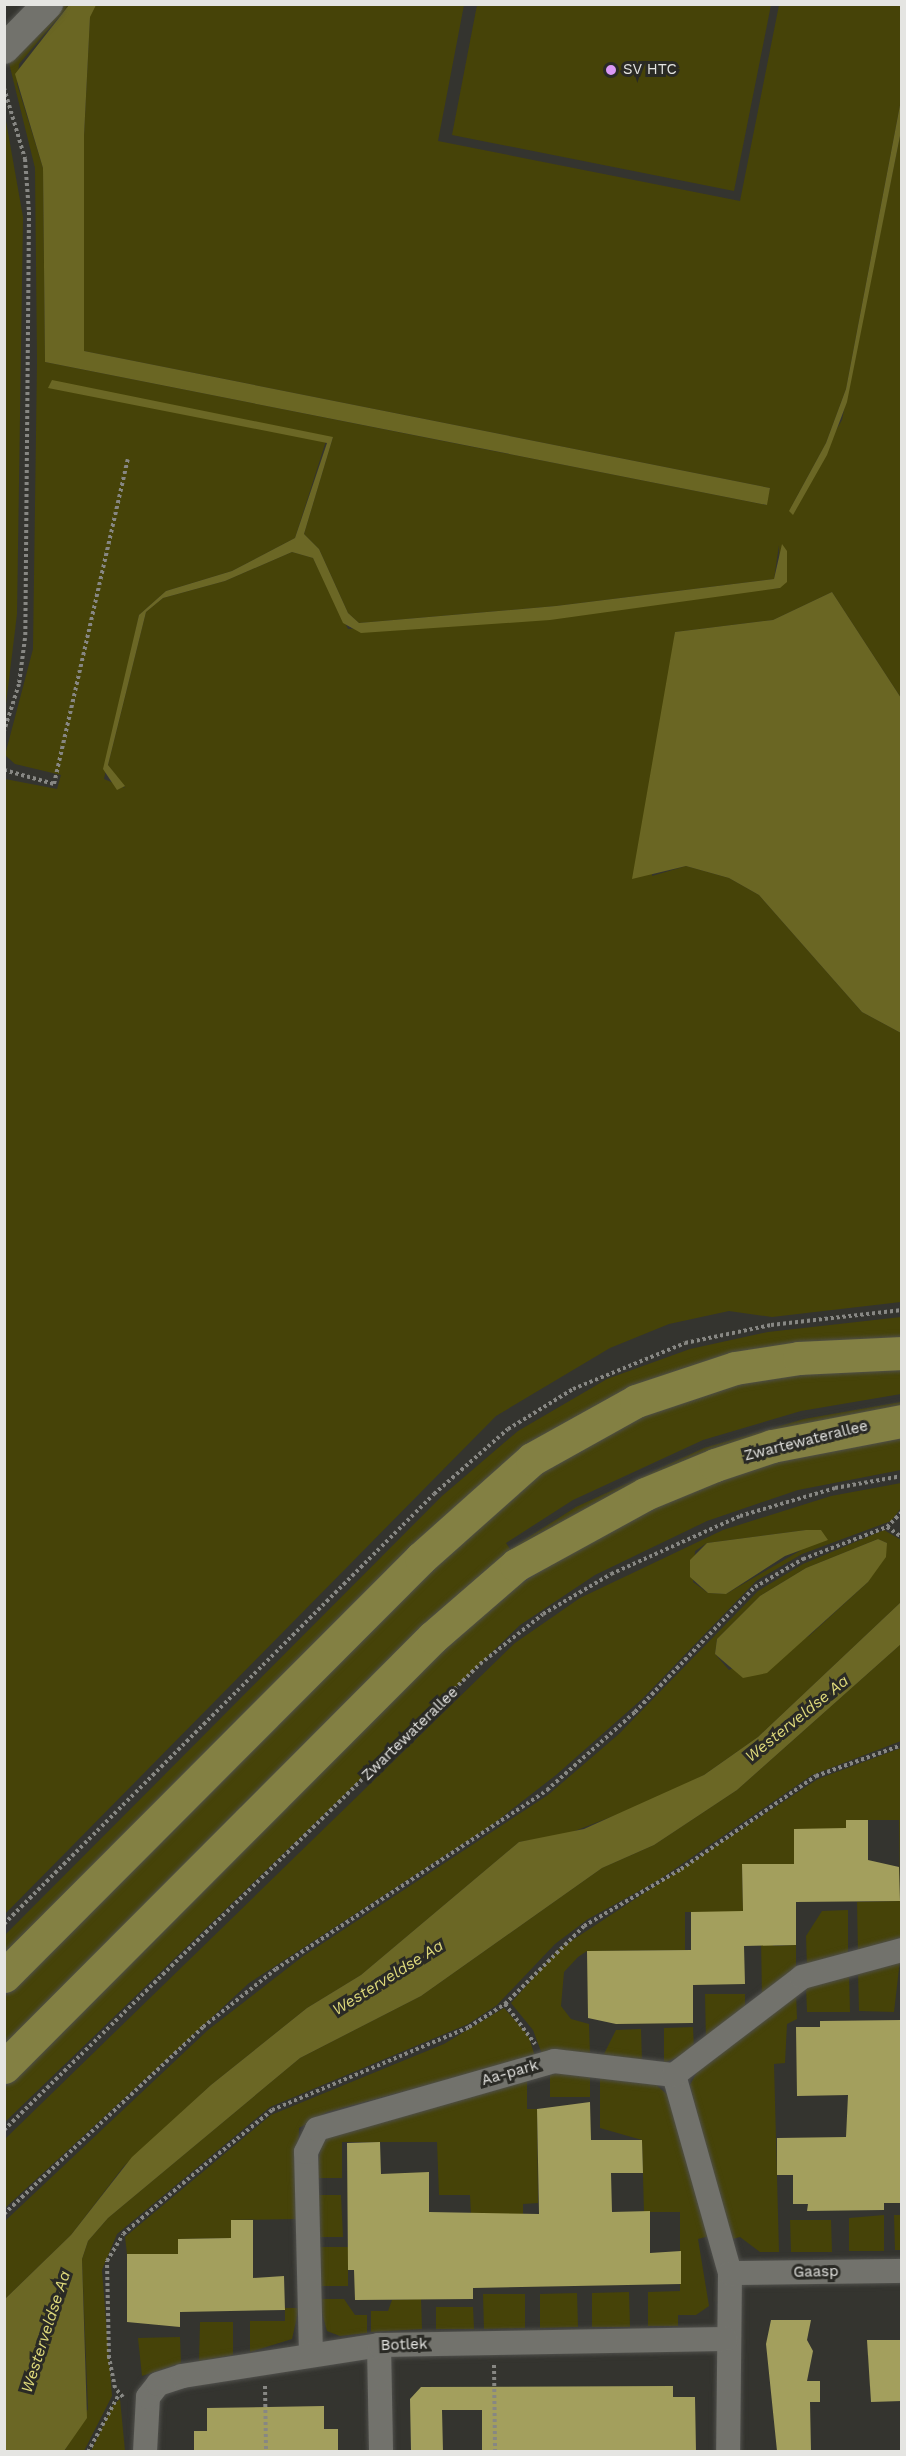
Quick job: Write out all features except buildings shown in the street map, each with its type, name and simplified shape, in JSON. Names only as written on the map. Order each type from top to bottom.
[{"type":"main road","points":[[4,1976],[460,1520],[532,1459],[636,1401],[735,1368],[799,1358],[902,1353]]},
{"type":"main road","name":"Zwartewaterallee","points":[[4,2067],[433,1636],[516,1565],[636,1498],[715,1465],[792,1442],[902,1421]]},
{"type":"street","points":[[4,50],[48,4]]},
{"type":"street","points":[[728,2451],[726,2339],[730,2273],[674,2075],[802,1977],[902,1950]]},
{"type":"street","name":"Aa-park","points":[[311,2355],[306,2163],[311,2134],[338,2121],[544,2063],[674,2075]]},
{"type":"street","name":"Gaasp","points":[[730,2273],[902,2271]]},
{"type":"street","name":"Botlek","points":[[148,2397],[168,2379],[379,2345],[726,2339]]},
{"type":"street","points":[[379,2345],[381,2451]]},
{"type":"street","points":[[145,2451],[148,2397]]},
{"type":"path","points":[[4,88],[25,159],[29,212],[25,638],[19,684],[4,731]]},
{"type":"path","points":[[4,770],[54,784],[128,459]]},
{"type":"path","name":"Zwartewaterallee","points":[[4,2130],[480,1665],[543,1614],[611,1574],[740,1516],[825,1490],[902,1476]]},
{"type":"path","points":[[4,2214],[203,2027],[276,1969],[547,1790],[636,1712],[755,1587],[803,1559],[887,1527],[902,1512]]},
{"type":"path","points":[[887,1527],[902,1537]]},
{"type":"path","points":[[88,2451],[118,2397],[109,2358],[105,2274],[111,2251],[123,2234],[272,2110],[443,2041],[505,2004],[584,1926],[681,1869],[816,1776],[902,1745]]},
{"type":"path","points":[[505,2004],[531,2033],[544,2063]]},
{"type":"path","points":[[494,2343],[495,2451]]},
{"type":"path","points":[[265,2362],[266,2451]]},
{"type":"path","points":[[118,2397],[148,2397]]},
{"type":"shaded area","points":[[96,4],[464,5],[438,141],[740,201],[779,5],[901,5],[901,100],[846,389],[826,443],[789,511],[842,420],[901,131],[901,698],[832,592],[773,620],[675,632],[652,876],[686,866],[729,878],[759,895],[862,1012],[901,1033],[901,1302],[772,1317],[729,1311],[669,1324],[610,1348],[496,1416],[5,1914],[5,779],[57,789],[61,775],[15,764],[5,755],[33,649],[37,361],[35,168],[9,63],[61,5],[69,5],[19,64],[17,84],[43,168],[45,362],[766,505],[770,488],[84,351],[84,136],[90,16]],"holes":[[[333,437],[304,534],[319,549],[348,613],[359,623],[556,606],[774,579],[779,545],[780,588],[348,629],[313,558],[292,552],[225,581],[163,598],[146,612],[108,765],[125,788],[104,779],[139,615],[166,591],[232,571],[295,538],[326,441]]]},
{"type":"shaded area","points":[[69,5],[96,5],[90,17],[84,136],[84,351],[770,488],[767,505],[45,362],[43,168],[15,74]]},
{"type":"shaded area","name":"SV HTC","points":[[477,5],[771,5],[734,191],[452,135]]},
{"type":"shaded area","points":[[4,110],[23,217],[17,614],[5,712]]},
{"type":"shaded area","points":[[832,592],[901,698],[901,1033],[862,1012],[759,895],[729,878],[686,866],[632,879],[675,632],[773,620]]},
{"type":"shaded area","points":[[901,1317],[901,1339],[627,1391],[5,1958],[5,1935],[442,1496],[518,1431],[607,1379],[690,1349],[768,1332]]},
{"type":"shaded area","points":[[901,1366],[901,1394],[801,1411],[703,1440],[573,1500],[506,1543],[510,1549],[576,1507],[704,1448],[804,1419],[901,1402],[901,1409],[606,1499],[5,2049],[5,1996],[476,1523],[521,1485],[608,1429],[720,1387],[783,1374]]},
{"type":"shaded area","points":[[901,1435],[901,1470],[798,1490],[707,1521],[595,1575],[520,1625],[5,2122],[5,2087],[435,1654],[497,1599],[613,1525],[762,1463]]},
{"type":"shaded area","points":[[901,1483],[901,1508],[891,1521],[802,1554],[756,1581],[642,1699],[556,1775],[493,1824],[249,1983],[5,2208],[5,2139],[515,1643],[580,1598],[723,1530],[831,1496]],"holes":[[[806,1530],[803,1549],[726,1594],[708,1593],[693,1582],[695,1551],[707,1543]]]},
{"type":"shaded area","points":[[821,1530],[828,1540],[785,1556],[726,1594],[708,1593],[690,1577],[690,1560],[707,1543]]},
{"type":"shaded area","points":[[884,1530],[901,1540],[901,1602],[758,1737],[704,1775],[652,1801],[567,1834],[519,1842],[361,1975],[307,2008],[211,2085],[124,2166],[71,2235],[5,2299],[5,2221],[208,2030],[302,1957],[548,1795],[619,1734],[758,1591],[803,1564]],"holes":[[[878,1539],[887,1543],[868,1582],[809,1636],[729,1670],[715,1654],[717,1639],[760,1596],[806,1568]]]},
{"type":"shaded area","points":[[878,1539],[887,1543],[886,1557],[868,1582],[767,1673],[743,1678],[715,1654],[717,1639],[760,1596],[806,1568]]},
{"type":"shaded area","points":[[901,1644],[901,1741],[812,1775],[657,1881],[588,1919],[555,1944],[497,2005],[468,2024],[270,2107],[117,2234],[102,2270],[112,2396],[84,2451],[64,2452],[88,2409],[82,2259],[88,2241],[108,2218],[300,2058],[421,1996],[602,1868],[654,1845],[737,1790]]},
{"type":"shaded area","points":[[901,1748],[901,1941],[858,1953],[857,1902],[900,1901],[899,1820],[846,1820],[846,1829],[794,1829],[794,1864],[742,1864],[743,1912],[685,1912],[685,1950],[587,1951],[578,1957],[564,1972],[561,2006],[571,2019],[589,2024],[590,2055],[542,2054],[533,2030],[511,2003],[559,1949],[818,1779]]},
{"type":"shaded area","points":[[848,1910],[848,1956],[807,1967],[806,1936],[822,1911]]},
{"type":"shaded area","points":[[761,1939],[774,1946],[796,1945],[796,1972],[762,1997]]},
{"type":"shaded area","points":[[900,1960],[894,2012],[859,2011],[858,1971]]},
{"type":"shaded area","points":[[849,1974],[850,2012],[807,2012],[806,1987]]},
{"type":"shaded area","points":[[796,1992],[797,2019],[787,2024],[785,2063],[774,2064],[779,2252],[760,2252],[740,2237],[729,2240],[690,2085],[698,2070]]},
{"type":"shaded area","points":[[705,1994],[745,1994],[745,2010],[706,2040]]},
{"type":"shaded area","points":[[504,2008],[528,2035],[535,2056],[327,2112],[299,2128],[297,2219],[231,2220],[231,2238],[178,2239],[178,2254],[127,2254],[125,2237],[271,2115],[444,2044]]},
{"type":"shaded area","points":[[693,2027],[694,2050],[664,2063],[664,2028]]},
{"type":"shaded area","points":[[641,2029],[642,2062],[603,2056],[616,2030]]},
{"type":"shaded area","points":[[550,2072],[590,2073],[590,2097],[550,2097]]},
{"type":"shaded area","points":[[600,2074],[654,2083],[670,2097],[709,2236],[698,2239],[709,2306],[696,2315],[678,2315],[678,2326],[648,2326],[648,2292],[680,2291],[680,2212],[644,2212],[642,2140],[600,2128]]},
{"type":"shaded area","points":[[527,2078],[527,2109],[537,2109],[538,2203],[523,2204],[523,2214],[471,2215],[470,2195],[439,2195],[437,2142],[342,2142],[342,2178],[316,2178],[322,2139]]},
{"type":"shaded area","points":[[316,2195],[341,2195],[343,2237],[317,2237]]},
{"type":"shaded area","points":[[884,2215],[884,2251],[849,2251],[849,2218]]},
{"type":"shaded area","points":[[894,2215],[901,2215],[901,2250],[895,2250]]},
{"type":"shaded area","points":[[790,2220],[831,2220],[832,2252],[791,2252]]},
{"type":"shaded area","points":[[317,2247],[348,2247],[348,2286],[318,2286]]},
{"type":"shaded area","points":[[629,2292],[630,2327],[592,2327],[592,2293]]},
{"type":"shaded area","points":[[577,2293],[578,2327],[540,2328],[540,2294]]},
{"type":"shaded area","points":[[483,2294],[525,2294],[525,2328],[484,2329]]},
{"type":"shaded area","points":[[318,2299],[344,2299],[355,2315],[367,2315],[367,2333],[340,2336],[327,2331]]},
{"type":"shaded area","points":[[421,2299],[422,2329],[371,2332],[371,2311],[388,2311],[392,2300]]},
{"type":"shaded area","points":[[436,2307],[473,2307],[474,2329],[436,2329]]},
{"type":"shaded area","points":[[285,2308],[299,2308],[292,2339],[250,2352],[250,2321],[285,2321]]},
{"type":"shaded area","points":[[200,2322],[233,2322],[233,2355],[199,2361]]},
{"type":"shaded area","points":[[180,2337],[181,2363],[142,2376],[138,2338]]},
{"type":"shaded area","points":[[120,2399],[125,2451],[91,2451],[113,2405]]},
{"type":"water","points":[[901,100],[901,131],[847,402],[827,455],[793,515],[789,511],[826,443],[846,389]]},
{"type":"water","points":[[52,380],[333,437],[304,534],[319,549],[348,613],[359,623],[556,606],[774,579],[782,544],[787,551],[787,582],[780,588],[550,620],[361,633],[343,623],[313,558],[292,552],[225,581],[163,598],[146,612],[108,765],[125,786],[117,790],[103,769],[139,615],[166,591],[232,571],[295,538],[327,443],[48,388]]},
{"type":"water","name":"Westerveldse Aa","points":[[901,1602],[901,1644],[737,1790],[654,1845],[602,1868],[421,1996],[300,2058],[108,2218],[88,2241],[82,2259],[87,2418],[64,2451],[5,2451],[5,2299],[71,2235],[132,2157],[211,2085],[307,2008],[361,1975],[519,1842],[584,1829],[704,1775],[758,1737]]},
{"type":"place","name":"SV HTC","points":[[611,70]]}]
